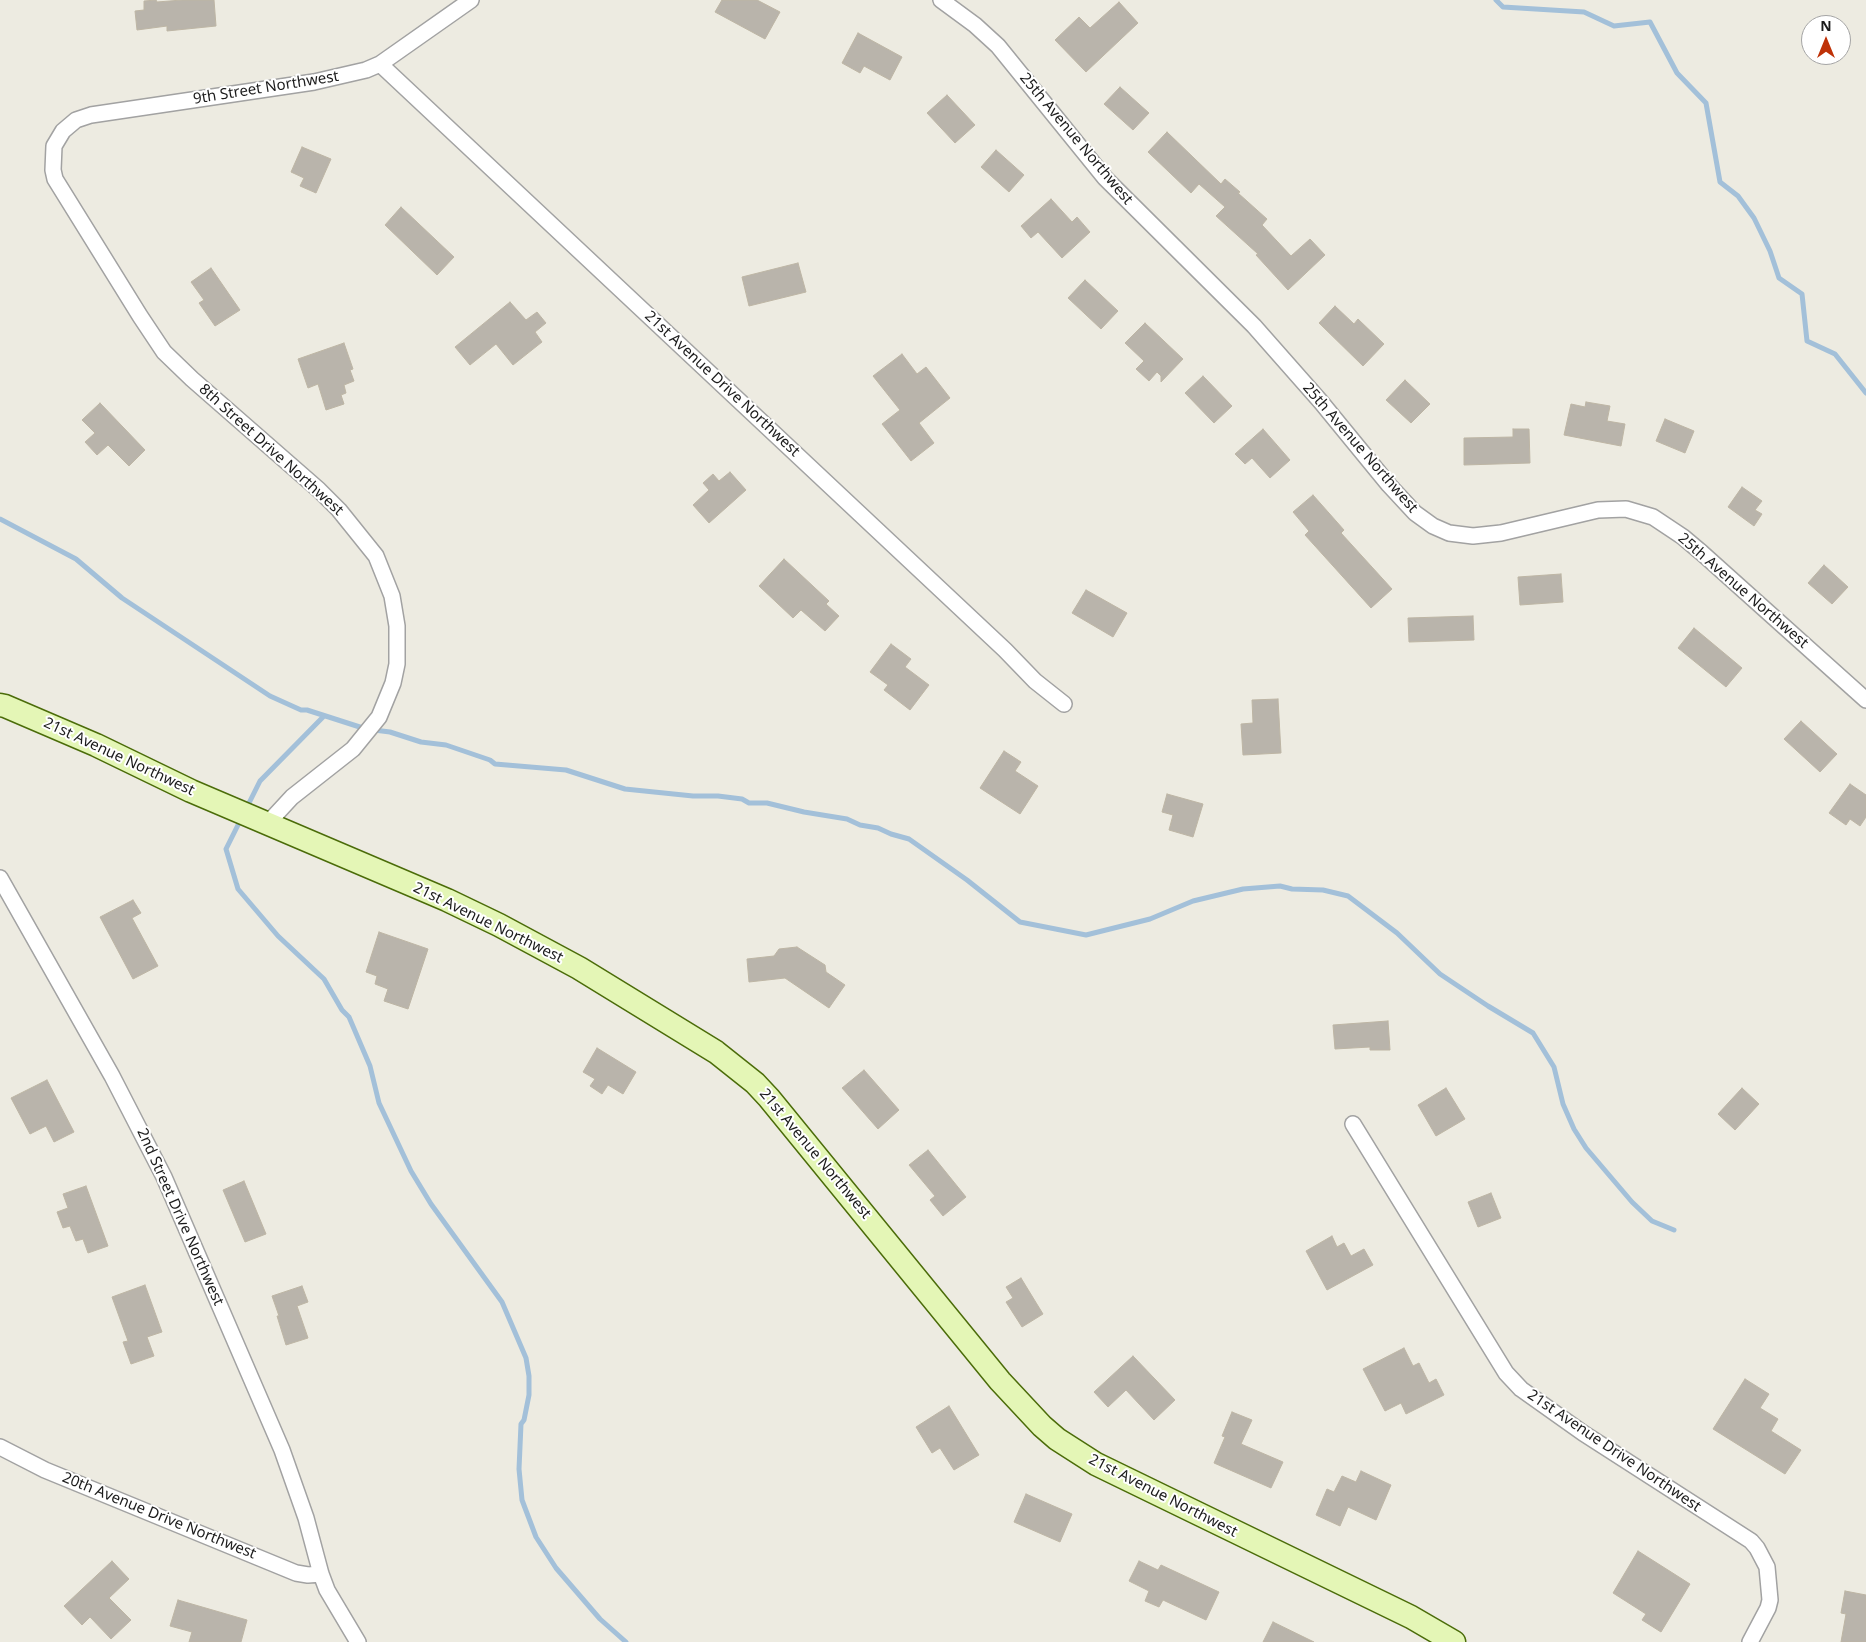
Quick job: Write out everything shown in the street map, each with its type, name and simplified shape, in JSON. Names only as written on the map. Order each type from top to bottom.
[{"type":"street","name":"9th Street Northwest","points":[[54,146],[62,131],[76,120],[92,115],[346,76],[380,64],[472,0]]},
{"type":"street","name":"25th Avenue Northwest","points":[[941,0],[975,25],[998,46],[1105,178],[1254,326],[1415,513],[1433,526],[1449,533],[1473,536],[1501,533],[1598,510],[1626,509],[1653,518],[1683,537],[1702,553],[1866,700]]},
{"type":"street","name":"21st Avenue Drive Northwest","points":[[380,64],[1005,650],[1035,681],[1064,704]]},
{"type":"street","name":"8th Street Drive Northwest","points":[[54,146],[53,170],[55,179],[164,352],[339,510],[376,556],[392,596],[397,626],[397,664],[393,683],[379,717],[353,749],[292,797],[267,824]]},
{"type":"street","name":"21st Avenue Northwest","points":[[0,705],[96,745],[191,791],[447,900],[499,925],[579,968],[716,1052],[755,1083],[769,1098],[1000,1381],[1042,1426],[1058,1439],[1104,1469],[1411,1617],[1454,1642]]},
{"type":"street","name":"2nd Street Drive Northwest","points":[[0,878],[112,1076],[164,1177],[282,1450],[306,1518],[321,1574],[332,1598],[358,1642]]},
{"type":"street","name":"21st Avenue Drive Northwest","points":[[1353,1124],[1506,1373],[1521,1389],[1583,1433],[1751,1541],[1757,1548],[1767,1567],[1770,1600],[1768,1608],[1750,1642]]},
{"type":"street","name":"20th Avenue Drive Northwest","points":[[0,1447],[45,1470],[296,1572],[308,1575],[321,1574]]},
{"type":"building","points":[[156,0],[157,2],[214,0],[216,26],[167,31],[167,26],[137,30],[135,11],[144,10],[144,1]]},
{"type":"building","points":[[722,0],[757,0],[780,12],[765,39],[715,12]]},
{"type":"building","points":[[1119,2],[1138,23],[1086,72],[1055,40],[1079,17],[1090,28]]},
{"type":"building","points":[[858,33],[902,57],[890,80],[864,66],[860,73],[842,63]]},
{"type":"building","points":[[1120,87],[1149,113],[1133,130],[1104,104]]},
{"type":"building","points":[[947,95],[975,125],[955,143],[927,113]]},
{"type":"building","points":[[1167,132],[1221,184],[1225,179],[1267,219],[1262,225],[1291,256],[1310,239],[1325,255],[1288,290],[1256,255],[1258,254],[1216,216],[1225,207],[1199,184],[1191,193],[1148,152]]},
{"type":"building","points":[[302,147],[331,159],[316,193],[300,186],[304,178],[291,172]]},
{"type":"building","points":[[996,150],[1024,175],[1009,192],[981,167]]},
{"type":"building","points":[[1051,199],[1072,222],[1077,217],[1090,232],[1062,258],[1038,232],[1031,238],[1021,226]]},
{"type":"building","points":[[401,207],[454,257],[437,275],[385,225]]},
{"type":"building","points":[[798,263],[806,292],[749,306],[742,277]]},
{"type":"building","points":[[211,268],[240,310],[215,326],[199,303],[204,300],[191,282]]},
{"type":"building","points":[[1085,280],[1118,311],[1101,329],[1068,298]]},
{"type":"building","points":[[510,302],[526,320],[537,312],[546,323],[535,332],[542,342],[513,365],[496,344],[470,365],[455,347]]},
{"type":"building","points":[[1335,306],[1354,324],[1358,319],[1384,344],[1363,366],[1319,323]]},
{"type":"building","points":[[1145,323],[1183,359],[1161,382],[1161,376],[1157,372],[1149,381],[1136,369],[1144,361],[1125,343]]},
{"type":"building","points":[[344,343],[353,369],[350,370],[354,381],[344,385],[346,393],[341,395],[344,404],[326,410],[318,384],[308,388],[298,359]]},
{"type":"building","points":[[902,354],[917,374],[926,367],[950,398],[919,423],[934,443],[911,461],[882,424],[900,410],[873,376]]},
{"type":"building","points":[[1203,376],[1232,406],[1214,423],[1185,393]]},
{"type":"building","points":[[1405,380],[1430,404],[1411,423],[1386,400]]},
{"type":"building","points":[[1586,402],[1610,406],[1607,421],[1625,424],[1621,446],[1564,435],[1571,404],[1585,407]]},
{"type":"building","points":[[100,403],[145,450],[129,466],[108,445],[97,455],[85,442],[95,433],[82,420]]},
{"type":"building","points":[[1665,419],[1694,431],[1685,453],[1656,441]]},
{"type":"building","points":[[1263,429],[1290,460],[1270,478],[1252,458],[1245,464],[1235,454]]},
{"type":"building","points":[[1513,429],[1529,429],[1530,463],[1464,465],[1464,438],[1513,437]]},
{"type":"building","points":[[730,472],[746,490],[709,523],[693,505],[709,490],[703,483],[713,474],[719,481]]},
{"type":"building","points":[[1742,487],[1762,501],[1755,510],[1762,514],[1754,526],[1728,507]]},
{"type":"building","points":[[1313,495],[1344,530],[1341,533],[1392,589],[1371,608],[1305,535],[1309,531],[1293,512]]},
{"type":"building","points":[[784,559],[829,601],[826,604],[839,616],[825,631],[801,610],[793,618],[759,586]]},
{"type":"building","points":[[1824,565],[1848,587],[1832,604],[1808,583]]},
{"type":"building","points":[[1561,574],[1563,602],[1520,605],[1518,577]]},
{"type":"building","points":[[1086,590],[1127,613],[1113,637],[1072,613]]},
{"type":"building","points":[[1473,616],[1474,640],[1409,642],[1408,618]]},
{"type":"building","points":[[1694,628],[1742,668],[1726,687],[1678,648]]},
{"type":"building","points":[[891,644],[911,659],[905,667],[929,685],[910,710],[884,690],[888,685],[870,672]]},
{"type":"building","points":[[1278,699],[1281,753],[1243,755],[1241,724],[1253,723],[1252,700]]},
{"type":"building","points":[[1801,721],[1837,754],[1820,772],[1784,739]]},
{"type":"building","points":[[1004,751],[1021,762],[1015,771],[1038,786],[1020,814],[980,788]]},
{"type":"building","points":[[1850,784],[1866,795],[1866,817],[1860,826],[1850,819],[1846,825],[1829,813]]},
{"type":"building","points":[[1167,794],[1203,804],[1193,837],[1169,830],[1173,815],[1162,812]]},
{"type":"building","points":[[133,900],[141,913],[132,918],[158,966],[133,979],[100,917]]},
{"type":"building","points":[[379,932],[428,949],[408,1009],[384,1001],[388,989],[375,984],[377,976],[366,972]]},
{"type":"building","points":[[797,947],[825,965],[826,972],[845,985],[829,1008],[785,978],[749,982],[747,959],[774,956],[779,949]]},
{"type":"building","points":[[1388,1021],[1390,1050],[1370,1050],[1370,1047],[1335,1049],[1333,1025]]},
{"type":"building","points":[[597,1048],[636,1072],[623,1094],[608,1085],[602,1094],[590,1086],[595,1079],[583,1072]]},
{"type":"building","points":[[864,1070],[899,1110],[878,1129],[842,1088]]},
{"type":"building","points":[[47,1080],[74,1132],[54,1142],[46,1126],[30,1134],[11,1098]]},
{"type":"building","points":[[1446,1088],[1465,1119],[1436,1136],[1418,1105]]},
{"type":"building","points":[[1742,1088],[1759,1104],[1735,1130],[1718,1114]]},
{"type":"building","points":[[928,1150],[966,1197],[943,1216],[930,1200],[935,1196],[909,1165]]},
{"type":"building","points":[[244,1181],[266,1234],[245,1242],[223,1190]]},
{"type":"building","points":[[86,1186],[108,1246],[88,1253],[83,1239],[76,1241],[70,1226],[63,1228],[57,1212],[68,1208],[63,1194]]},
{"type":"building","points":[[1491,1193],[1501,1218],[1478,1227],[1468,1202]]},
{"type":"building","points":[[1332,1236],[1337,1247],[1344,1243],[1351,1256],[1364,1249],[1373,1265],[1327,1290],[1306,1251]]},
{"type":"building","points":[[1021,1278],[1043,1314],[1022,1327],[1006,1302],[1013,1298],[1006,1287]]},
{"type":"building","points":[[145,1285],[162,1332],[147,1337],[154,1356],[131,1364],[123,1342],[128,1341],[112,1297]]},
{"type":"building","points":[[302,1286],[308,1302],[297,1306],[308,1338],[286,1345],[272,1296]]},
{"type":"building","points":[[1404,1348],[1413,1366],[1419,1363],[1429,1383],[1436,1379],[1444,1395],[1406,1414],[1401,1403],[1385,1411],[1363,1369]]},
{"type":"building","points":[[1133,1356],[1175,1400],[1154,1420],[1126,1390],[1108,1407],[1094,1392]]},
{"type":"building","points":[[1745,1379],[1769,1394],[1760,1408],[1778,1419],[1771,1431],[1801,1450],[1785,1474],[1713,1429]]},
{"type":"building","points":[[949,1406],[979,1455],[954,1470],[940,1448],[932,1453],[916,1427]]},
{"type":"building","points":[[1232,1412],[1252,1420],[1241,1444],[1283,1462],[1271,1488],[1214,1463],[1225,1437],[1222,1436]]},
{"type":"building","points":[[1361,1471],[1391,1485],[1376,1520],[1348,1507],[1340,1526],[1316,1515],[1327,1489],[1334,1492],[1342,1476],[1356,1482]]},
{"type":"building","points":[[1026,1494],[1072,1514],[1060,1542],[1014,1522]]},
{"type":"building","points":[[1638,1551],[1690,1584],[1661,1632],[1642,1620],[1646,1614],[1613,1593]]},
{"type":"building","points":[[112,1561],[129,1579],[109,1598],[131,1620],[111,1639],[90,1617],[82,1625],[64,1606]]},
{"type":"building","points":[[1139,1561],[1158,1570],[1161,1565],[1219,1592],[1206,1620],[1163,1600],[1159,1607],[1145,1601],[1149,1591],[1129,1581]]},
{"type":"building","points":[[1845,1591],[1866,1595],[1866,1642],[1841,1642],[1846,1614],[1841,1613]]},
{"type":"building","points":[[178,1600],[247,1620],[241,1642],[189,1642],[192,1632],[170,1626]]},
{"type":"building","points":[[1273,1622],[1314,1642],[1263,1642]]},
{"type":"waterway","points":[[1496,0],[1503,7],[1584,12],[1614,26],[1650,22],[1677,73],[1706,103],[1720,182],[1738,196],[1754,218],[1770,251],[1779,278],[1802,294],[1807,341],[1835,354],[1866,393]]},
{"type":"waterway","points":[[0,519],[76,559],[122,598],[270,696],[301,710],[307,710],[366,729],[390,732],[421,742],[446,745],[490,760],[495,764],[566,770],[625,789],[693,796],[718,796],[742,799],[749,803],[767,803],[804,812],[847,819],[860,825],[878,828],[909,839],[967,880],[1020,922],[1086,935],[1150,919],[1193,901],[1243,889],[1280,886],[1292,889],[1323,890],[1348,896],[1397,933],[1440,974],[1533,1033],[1554,1067],[1563,1104],[1574,1129],[1586,1148],[1632,1202],[1652,1221],[1674,1230]]},
{"type":"waterway","points":[[246,809],[260,781],[324,716]]},
{"type":"waterway","points":[[241,819],[226,849],[238,889],[278,936],[324,979],[342,1010],[349,1017],[370,1066],[379,1103],[411,1171],[431,1204],[502,1302],[526,1358],[529,1376],[529,1395],[524,1420],[521,1424],[519,1469],[522,1500],[536,1537],[556,1568],[600,1619],[626,1642]]}]
